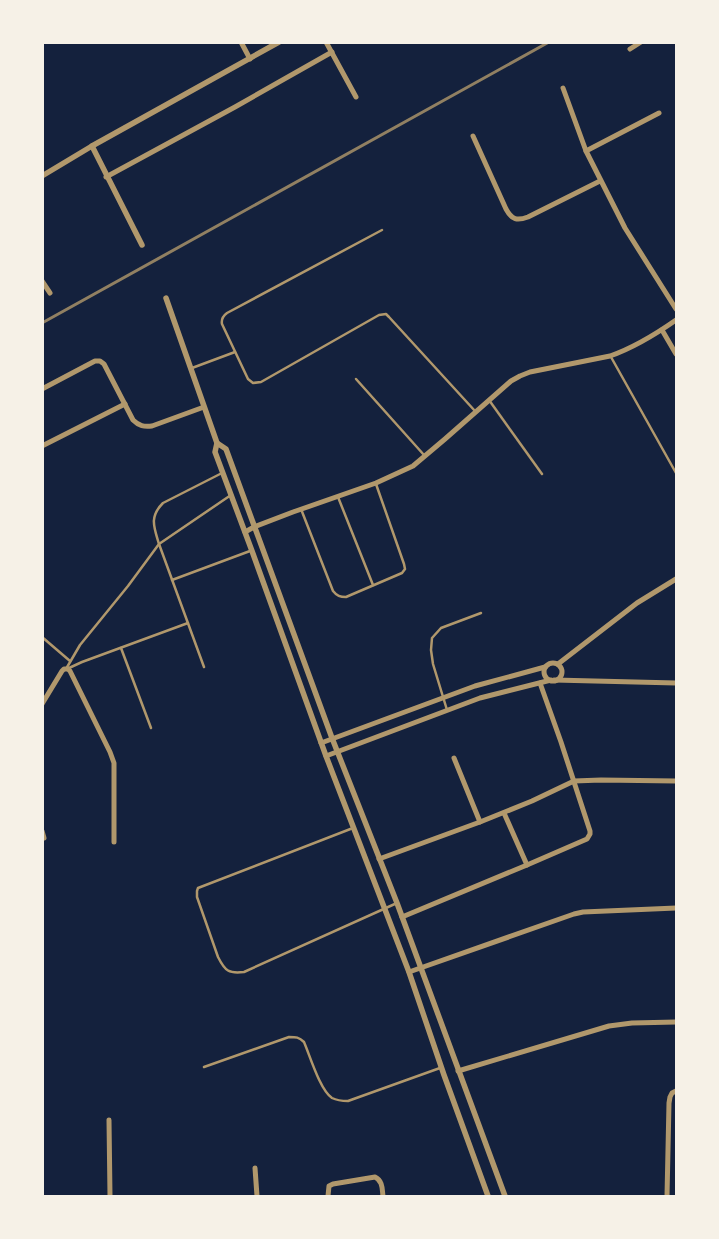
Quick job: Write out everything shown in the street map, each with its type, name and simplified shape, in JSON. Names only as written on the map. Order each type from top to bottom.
[{"type":"street","points":[[241,42],[250,59]]},
{"type":"street","points":[[42,176],[278,42]]},
{"type":"street","points":[[326,42],[356,97]]},
{"type":"street","points":[[630,48],[641,42]]},
{"type":"street","points":[[106,177],[332,52]]},
{"type":"street","points":[[563,88],[586,151],[600,180],[625,228],[676,309]]},
{"type":"street","points":[[586,151],[660,113]]},
{"type":"street","points":[[473,136],[506,210],[513,218],[522,219],[528,217],[600,180]]},
{"type":"street","points":[[92,146],[142,245]]},
{"type":"street","points":[[42,281],[50,293]]},
{"type":"street","points":[[166,298],[217,443],[215,452],[321,743],[409,972],[488,1196]]},
{"type":"street","points":[[245,532],[413,466],[511,381],[520,376],[530,372],[619,353],[662,330],[676,320]]},
{"type":"street","points":[[662,330],[676,354]]},
{"type":"street","points":[[42,389],[95,361],[100,361],[104,364],[133,420],[138,424],[145,427],[152,426],[204,407]]},
{"type":"street","points":[[42,446],[125,404]]},
{"type":"street","points":[[217,443],[226,449],[332,738],[402,916],[505,1196]]},
{"type":"street","points":[[321,743],[474,686],[551,663],[558,664],[636,603],[676,579]]},
{"type":"street","points":[[326,756],[480,698],[558,679],[562,670],[558,664]]},
{"type":"street","points":[[545,666],[545,677],[553,680],[676,683]]},
{"type":"street","points":[[42,704],[62,671],[67,669],[74,679],[114,763],[114,842]]},
{"type":"street","points":[[402,916],[587,839],[590,831],[540,683]]},
{"type":"street","points":[[454,758],[480,822]]},
{"type":"street","points":[[379,859],[504,813],[574,782],[676,780]]},
{"type":"street","points":[[504,813],[527,865]]},
{"type":"street","points":[[42,831],[44,838]]},
{"type":"street","points":[[409,972],[574,914],[676,908]]},
{"type":"street","points":[[458,1071],[609,1026],[632,1023],[676,1022]]},
{"type":"street","points":[[667,1196],[669,1103],[670,1096],[676,1091]]},
{"type":"street","points":[[109,1120],[110,1196]]},
{"type":"street","points":[[254,1168],[258,1196]]},
{"type":"street","points":[[328,1196],[329,1186],[333,1184],[375,1177],[381,1182],[383,1196]]},
{"type":"lane","points":[[382,230],[223,316],[222,324],[248,378],[253,383],[257,383],[379,315],[386,314],[476,412]]},
{"type":"lane","points":[[191,368],[236,352]]},
{"type":"lane","points":[[610,356],[676,473]]},
{"type":"lane","points":[[356,379],[425,457]]},
{"type":"lane","points":[[489,400],[542,474]]},
{"type":"lane","points":[[204,667],[159,544],[154,517],[157,509],[163,503],[223,473]]},
{"type":"lane","points":[[301,509],[333,591],[340,597],[346,597],[402,574],[404,569],[404,564],[376,482]]},
{"type":"lane","points":[[67,669],[70,660],[80,645],[159,544],[231,495]]},
{"type":"lane","points":[[337,496],[373,586]]},
{"type":"lane","points":[[172,580],[252,550]]},
{"type":"lane","points":[[448,710],[433,664],[432,638],[441,628],[481,613]]},
{"type":"lane","points":[[67,669],[188,623]]},
{"type":"lane","points":[[42,637],[70,660]]},
{"type":"lane","points":[[121,648],[151,728]]},
{"type":"lane","points":[[353,828],[198,888],[197,897],[218,957],[226,970],[235,973],[244,972],[397,903]]},
{"type":"lane","points":[[204,1067],[289,1037],[301,1038],[323,1090],[331,1098],[338,1101],[348,1101],[441,1067]]},
{"type":"railway","points":[[42,323],[549,42]]}]
